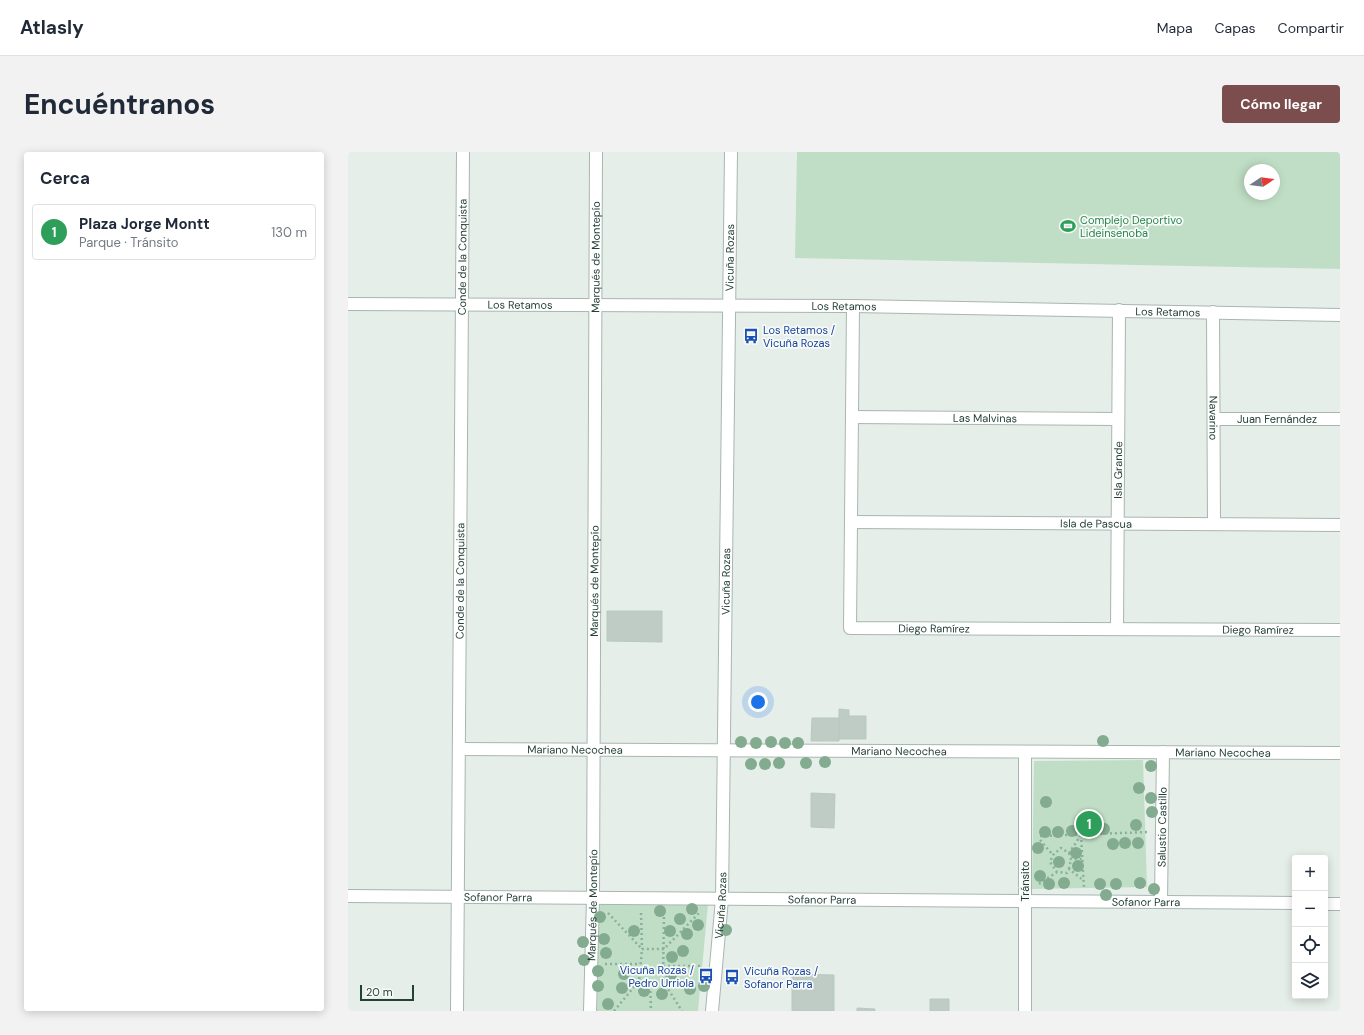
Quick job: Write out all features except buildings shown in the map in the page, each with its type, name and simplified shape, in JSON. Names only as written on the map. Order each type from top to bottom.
[{"type":"street","name":"Conde de la Conquista","points":[[457,1011],[463,152]]},
{"type":"street","name":"Marqués de Montepío","points":[[590,1011],[593,898],[596,152]]},
{"type":"street","name":"Vicuña Rozas","points":[[712,1011],[722,899],[731,152]]},
{"type":"street","name":"Los Retamos","points":[[348,304],[853,306],[1340,315]]},
{"type":"street","name":"Diego Ramírez","points":[[853,306],[850,628],[1340,630]]},
{"type":"street","name":"Isla Grande","points":[[1117,629],[1119,310]]},
{"type":"street","name":"Navarino","points":[[1213,312],[1214,524]]},
{"type":"street","name":"Las Malvinas","points":[[852,417],[1118,419]]},
{"type":"street","name":"Juan Fernández","points":[[1214,418],[1340,419]]},
{"type":"street","name":"Isla de Pascua","points":[[851,522],[1340,525]]},
{"type":"street","name":"Mariano Necochea","points":[[459,749],[1340,753]]},
{"type":"street","name":"Tránsito","points":[[1025,752],[1025,1011]]},
{"type":"street","name":"Salustio Castillo","points":[[1161,902],[1163,752]]},
{"type":"street","name":"Sofanor Parra","points":[[348,896],[1292,903]]},
{"type":"street","points":[[1328,904],[1340,904]]},
{"type":"path","points":[[1053,855],[1037,836],[1149,832]]},
{"type":"path","points":[[1069,853],[1082,835]]},
{"type":"path","points":[[1082,835],[1084,891]]},
{"type":"path","points":[[1038,884],[1057,872],[1067,873],[1070,869],[1071,859],[1069,853],[1061,848],[1053,855],[1050,862],[1057,872]]},
{"type":"path","points":[[1071,859],[1082,859]]},
{"type":"path","points":[[1070,869],[1083,880]]},
{"type":"path","points":[[604,909],[642,949],[664,948],[702,910]]},
{"type":"path","points":[[614,1011],[639,981],[642,949],[641,911]]},
{"type":"path","points":[[664,911],[663,981],[682,1011]]},
{"type":"path","points":[[604,964],[640,964]]},
{"type":"path","points":[[663,966],[702,966]]},
{"type":"path","points":[[639,981],[663,981]]},
{"type":"path","points":[[650,981],[651,1011]]},
{"type":"green space","name":"Complejo Deportivo Lideinsenoba","points":[[797,152],[1340,152],[1340,269],[795,258]]},
{"type":"green space","points":[[1143,760],[1147,887],[1032,889],[1034,761]]},
{"type":"green space","points":[[599,903],[708,904],[698,1011],[597,1011]]},
{"type":"place","name":"Complejo Deportivo Lideinsenoba","points":[[1068,226]]},
{"type":"place","name":"Los Retamos / Vicuña Rozas","points":[[751,336]]},
{"type":"place","name":"Plaza Jorge Montt","points":[[1089,824]]},
{"type":"place","name":"Vicuña Rozas / Pedro Urriola","points":[[706,976]]},
{"type":"place","name":"Vicuña Rozas / Sofanor Parra","points":[[732,977]]}]
